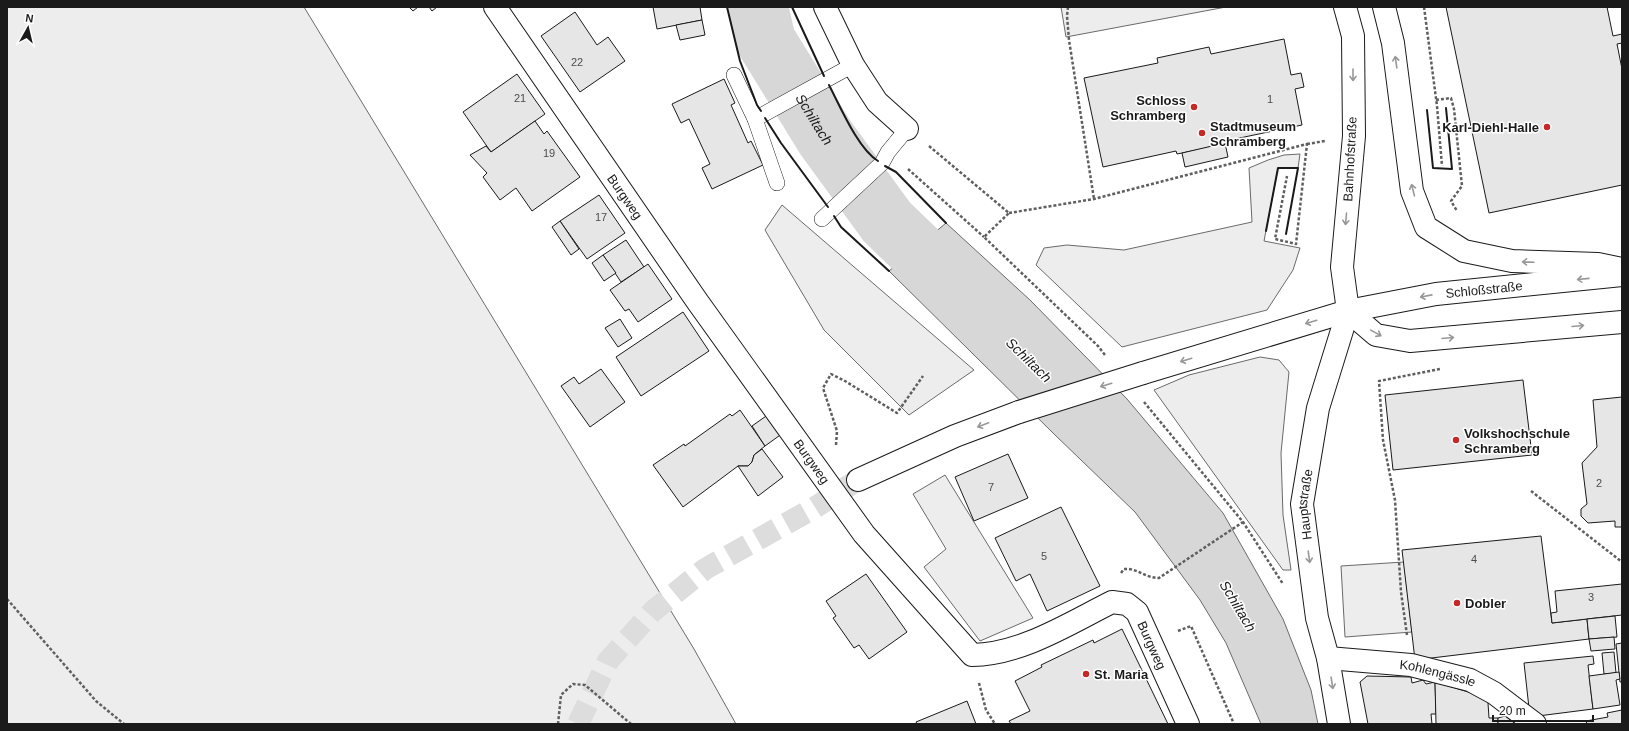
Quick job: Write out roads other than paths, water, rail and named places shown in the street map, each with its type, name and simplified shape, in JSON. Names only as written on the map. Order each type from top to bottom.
[{"type":"street","name":"Burgweg","points":[[495,7],[697,301],[864,534],[972,655],[999,653],[1020,646],[1112,602],[1127,604],[1137,612],[1188,724]]},
{"type":"street","points":[[825,7],[845,70],[907,129]]},
{"type":"street","name":"Bahnhofstraße","points":[[1345,7],[1353,36],[1354,136],[1342,267],[1348,311]]},
{"type":"street","points":[[1384,7],[1393,43],[1412,191],[1426,227],[1464,251],[1512,261],[1598,264],[1622,269]]},
{"type":"street","name":"Schloßstraße","points":[[858,480],[955,436],[1019,412],[1348,311],[1436,294],[1622,275]]},
{"type":"street","points":[[1348,311],[1376,335],[1410,341],[1622,322]]},
{"type":"street","name":"Hauptstraße","points":[[1338,724],[1328,658],[1317,618],[1302,504],[1318,408],[1348,311]]},
{"type":"street","name":"Kohlengässle","points":[[1328,658],[1411,666],[1470,680],[1494,693],[1535,724]]},
{"type":"lane","points":[[755,119],[845,70]]},
{"type":"lane","points":[[734,74],[755,119],[777,183]]},
{"type":"lane","points":[[822,219],[885,157],[907,129]]},
{"type":"water","points":[[946,223],[1030,300],[1127,399],[1223,513],[1283,619],[1311,690],[1318,724],[1261,724],[1226,643],[1200,600],[1135,512],[889,271]]},
{"type":"waterway","name":"Schiltach","points":[[758,7],[766,41],[825,137],[887,222],[974,306]]},
{"type":"tunnel","points":[[578,724],[608,661],[653,611],[705,569],[814,508],[858,480]]},
{"type":"place","name":"Schloss Schramberg","points":[[1194,107]]},
{"type":"place","name":"Karl-Diehl-Halle","points":[[1547,127]]},
{"type":"place","name":"Stadtmuseum Schramberg","points":[[1202,133]]},
{"type":"place","name":"Volkshochschule Schramberg","points":[[1456,440]]},
{"type":"place","name":"Dobler","points":[[1457,603]]},
{"type":"place","name":"St. Maria","points":[[1086,674]]}]
